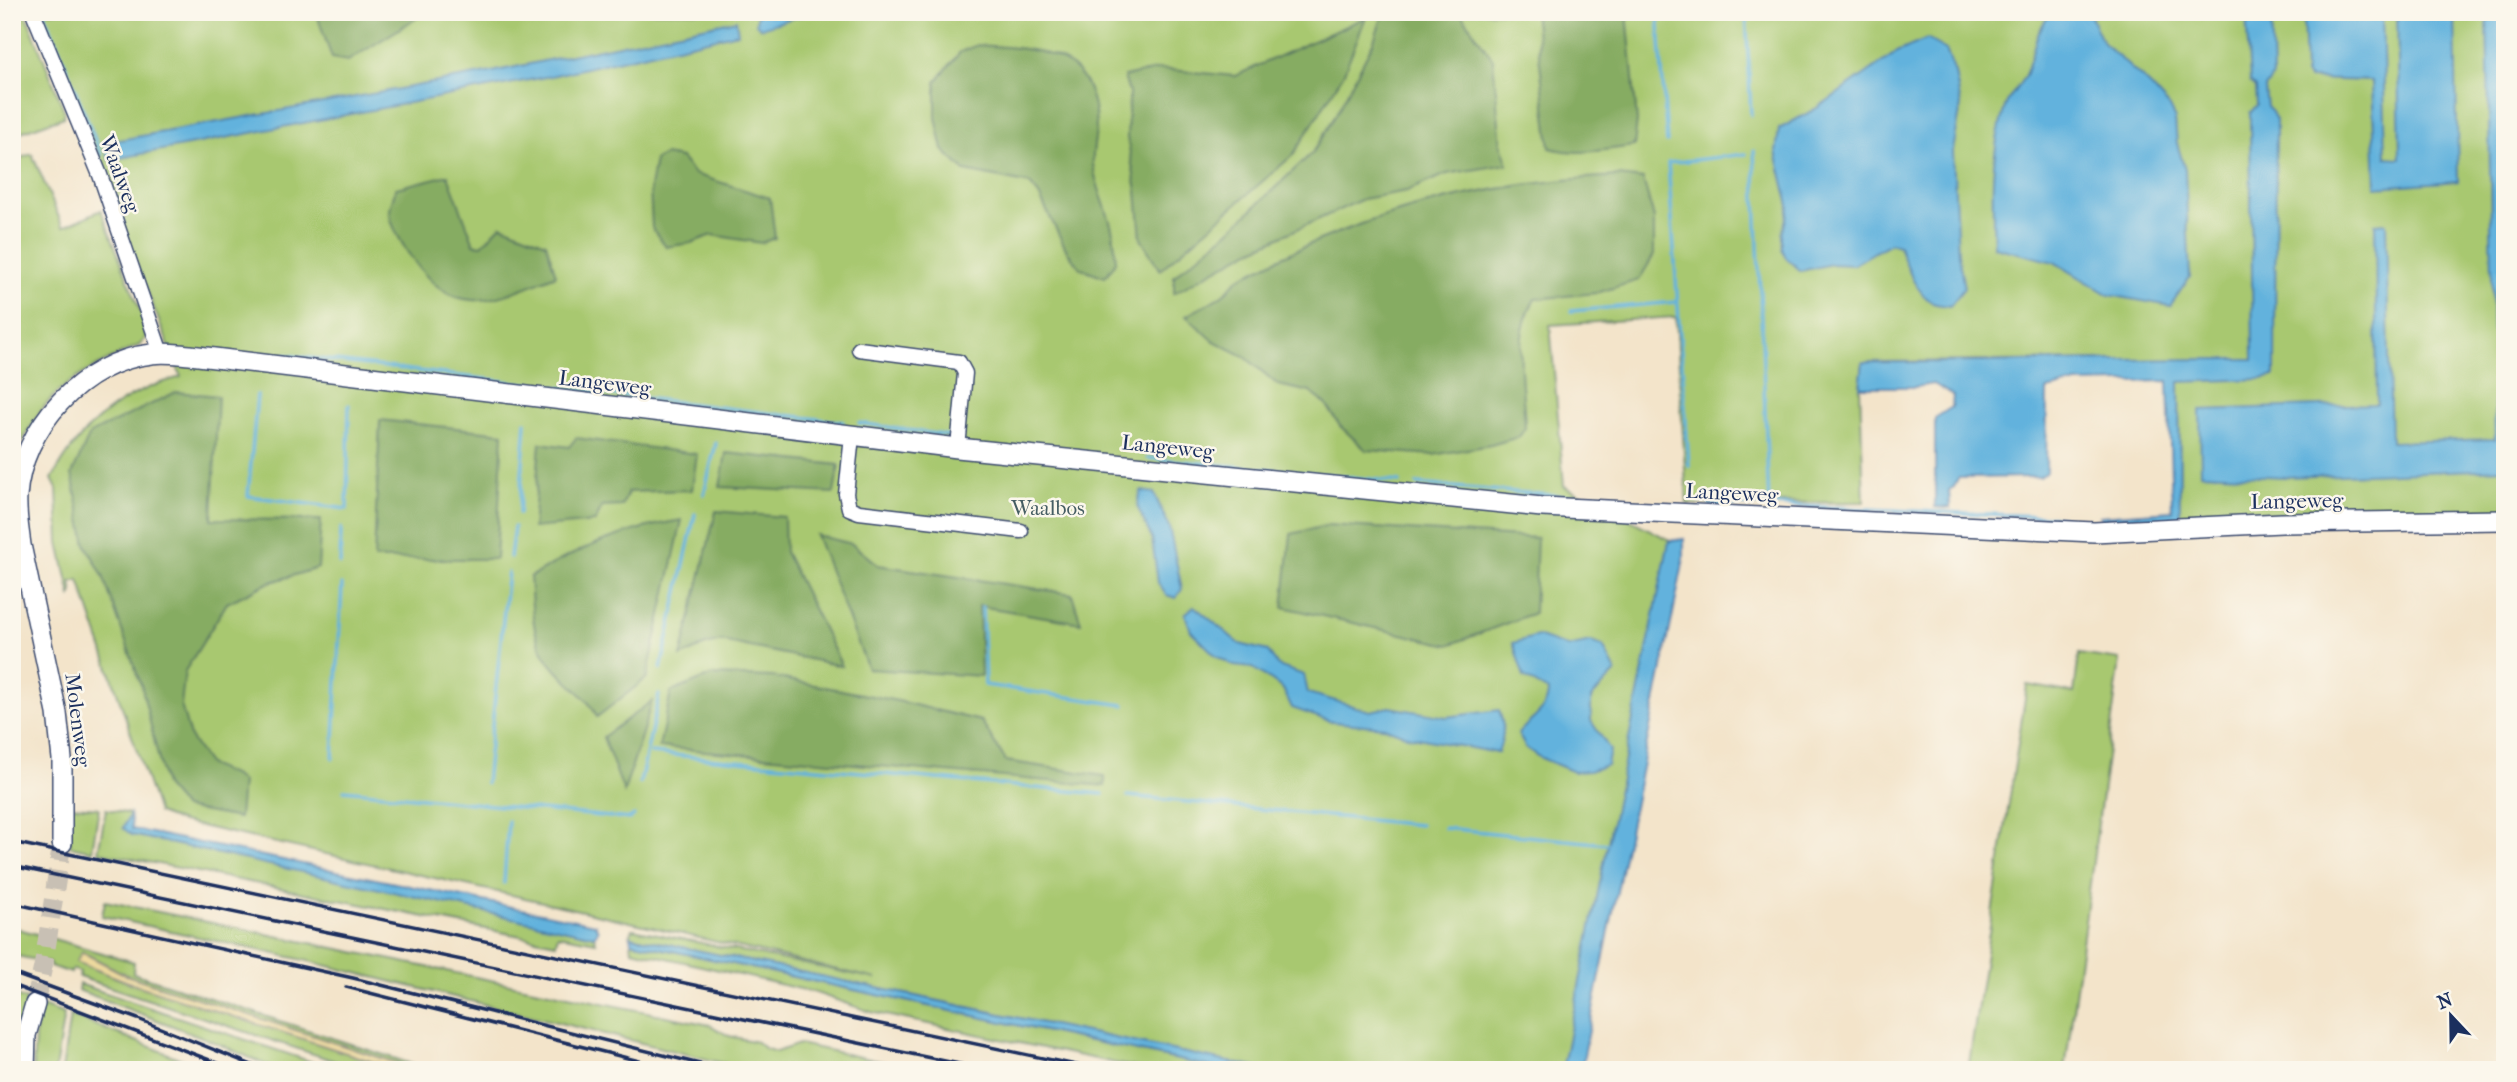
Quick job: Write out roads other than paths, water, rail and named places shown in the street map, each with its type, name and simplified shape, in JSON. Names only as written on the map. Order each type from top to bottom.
[{"type":"main road","name":"Langeweg","points":[[34,604],[17,517],[17,495],[30,446],[56,407],[94,375],[137,356],[161,353],[958,448],[1542,507],[2094,532],[2282,523],[2505,520]]},
{"type":"main road","name":"Molenweg","points":[[34,604],[51,678],[59,733],[64,806],[62,843]]},
{"type":"main road","points":[[25,1070],[26,1035],[35,1003]]},
{"type":"street","name":"Waalweg","points":[[33,12],[100,175],[161,353]]},
{"type":"street","points":[[859,349],[959,362],[965,373],[958,448]]},
{"type":"street","points":[[852,436],[846,494],[849,508],[859,512],[1021,531]]},
{"type":"water","points":[[813,12],[761,28],[756,24],[757,14]]},
{"type":"water","points":[[2054,12],[2089,12],[2103,43],[2151,86],[2168,105],[2175,119],[2177,143],[2185,170],[2190,277],[2170,306],[2109,295],[2054,262],[1994,247],[1993,176],[2000,124],[2007,102],[2025,75],[2039,31]]},
{"type":"water","points":[[2246,12],[2271,12],[2273,76],[2265,88],[2267,107],[2276,120],[2275,376],[2262,379],[2179,382],[2180,522],[2101,522],[2100,516],[2172,511],[2168,381],[2077,383],[2047,390],[2046,472],[2040,477],[1958,478],[1954,487],[1949,490],[1950,508],[1935,507],[1935,418],[1952,407],[1953,396],[1934,384],[1914,387],[1860,387],[1863,362],[2253,359],[2250,113],[2257,105],[2256,88],[2250,82]]},
{"type":"water","points":[[2303,12],[2382,12],[2386,157],[2400,158],[2397,12],[2455,12],[2458,181],[2376,187],[2372,81],[2308,79],[2305,74]]},
{"type":"water","points":[[2487,12],[2505,12],[2505,469],[2285,477],[2201,473],[2200,410],[2377,404],[2375,224],[2386,223],[2391,442],[2495,439]]},
{"type":"water","points":[[736,20],[738,33],[551,76],[109,160],[103,143],[492,72]]},
{"type":"water","points":[[1927,39],[1946,50],[1955,73],[1961,105],[1953,151],[1958,254],[1964,288],[1950,306],[1933,303],[1921,293],[1899,246],[1890,243],[1853,265],[1831,264],[1801,271],[1786,258],[1782,249],[1782,234],[1789,206],[1776,152],[1779,129],[1817,108],[1897,52]]},
{"type":"water","points":[[1141,491],[1154,493],[1169,527],[1182,589],[1176,598],[1166,595],[1158,583],[1152,539],[1137,506]]},
{"type":"water","points":[[1684,539],[1684,559],[1581,1070],[1562,1070],[1669,541]]},
{"type":"water","points":[[1194,606],[1240,644],[1268,651],[1278,666],[1304,675],[1308,693],[1370,711],[1390,707],[1446,717],[1499,710],[1503,732],[1498,753],[1407,736],[1384,727],[1332,722],[1292,708],[1283,689],[1253,668],[1234,666],[1216,656],[1191,631],[1185,614]]},
{"type":"water","points":[[1537,636],[1568,647],[1591,642],[1603,646],[1616,672],[1591,698],[1591,721],[1610,750],[1607,765],[1589,771],[1574,772],[1539,757],[1526,748],[1518,734],[1542,710],[1548,691],[1524,677],[1513,643]]},
{"type":"water","points":[[130,814],[132,829],[595,924],[598,931],[594,936],[132,835],[123,828]]},
{"type":"water","points":[[630,936],[1267,1070],[1225,1070],[631,942]]},
{"type":"waterway","points":[[44,12],[101,155]]},
{"type":"waterway","points":[[1658,12],[1667,142]]},
{"type":"waterway","points":[[1746,12],[1751,115]]},
{"type":"waterway","points":[[1754,151],[1769,505]]},
{"type":"waterway","points":[[1689,466],[1668,163],[1746,154]]},
{"type":"waterway","points":[[1571,311],[1677,302]]},
{"type":"waterway","points":[[285,355],[843,422]]},
{"type":"waterway","points":[[257,395],[248,496],[347,509],[349,405]]},
{"type":"waterway","points":[[519,513],[526,422]]},
{"type":"waterway","points":[[859,423],[950,436]]},
{"type":"waterway","points":[[704,494],[716,443]]},
{"type":"waterway","points":[[1148,458],[1400,482]]},
{"type":"waterway","points":[[1417,484],[1600,499]]},
{"type":"waterway","points":[[1710,505],[2062,517]]},
{"type":"waterway","points":[[661,669],[695,514]]},
{"type":"waterway","points":[[510,557],[514,527]]},
{"type":"waterway","points":[[340,564],[341,528]]},
{"type":"waterway","points":[[486,783],[508,572]]},
{"type":"waterway","points":[[333,758],[342,585]]},
{"type":"waterway","points":[[982,607],[985,685],[1124,705]]},
{"type":"waterway","points":[[640,783],[659,695]]},
{"type":"waterway","points":[[651,753],[1103,794]]},
{"type":"waterway","points":[[344,790],[630,819],[634,816]]},
{"type":"waterway","points":[[1128,796],[1420,825]]},
{"type":"waterway","points":[[504,883],[508,821]]},
{"type":"waterway","points":[[1444,828],[1607,844]]},
{"type":"tunnel","points":[[35,1004],[62,843]]},
{"type":"railway","points":[[12,842],[1100,1070]]},
{"type":"railway","points":[[12,866],[988,1070]]},
{"type":"railway","points":[[12,903],[353,978],[724,1070]]},
{"type":"railway","points":[[12,973],[138,1019],[264,1070]]},
{"type":"railway","points":[[12,985],[236,1070]]},
{"type":"railway","points":[[346,987],[675,1070]]},
{"type":"park label","name":"Waalbos","points":[[1048,508]]}]
